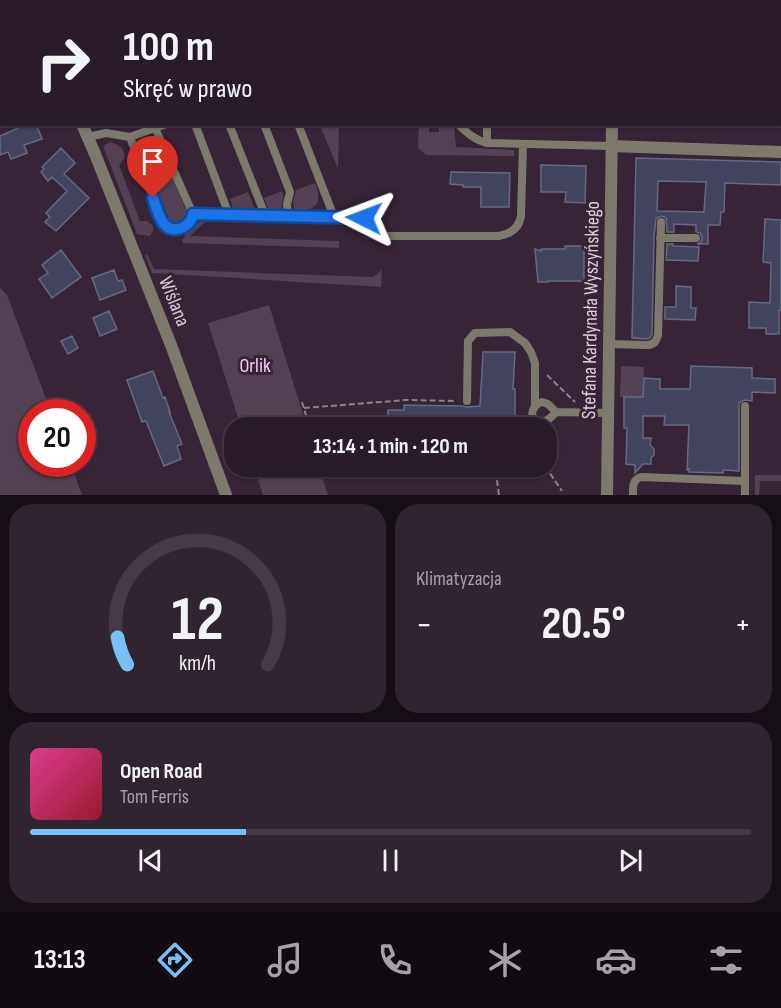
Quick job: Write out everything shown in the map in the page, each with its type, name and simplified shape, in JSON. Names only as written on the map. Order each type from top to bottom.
[{"type":"street","name":"Wiślana","points":[[83,126],[171,345],[226,495]]},
{"type":"street","name":"Stefana Kardynała Wyszyńskiego","points":[[607,495],[612,126]]},
{"type":"street","points":[[611,146],[781,152]]},
{"type":"lane","points":[[88,137],[106,133],[130,138],[160,126]]},
{"type":"lane","points":[[196,126],[229,215]]},
{"type":"lane","points":[[230,126],[265,215]]},
{"type":"lane","points":[[265,126],[290,192],[287,204],[288,216]]},
{"type":"lane","points":[[299,126],[334,217]]},
{"type":"lane","points":[[460,126],[473,138],[487,143],[611,146]]},
{"type":"lane","points":[[487,126],[487,143]]},
{"type":"lane","points":[[130,138],[163,222],[169,228],[182,228],[190,222],[193,214],[155,128]]},
{"type":"lane","points":[[382,236],[499,236],[510,232],[517,226],[521,216],[523,144]]},
{"type":"lane","points":[[193,214],[364,218]]},
{"type":"lane","points":[[609,344],[648,345],[657,341],[661,222]]},
{"type":"lane","points":[[660,238],[696,238]]},
{"type":"lane","points":[[467,401],[468,341],[476,333],[510,332],[525,343],[535,363],[533,417]]},
{"type":"lane","points":[[535,405],[545,402],[556,412],[609,413]]},
{"type":"lane","points":[[745,406],[745,495]]},
{"type":"lane","points":[[552,417],[556,412]]},
{"type":"lane","points":[[633,495],[634,482],[641,477],[745,481]]},
{"type":"path","points":[[535,363],[585,412]]},
{"type":"path","points":[[304,408],[405,400],[467,401]]},
{"type":"path","points":[[302,402],[307,417]]},
{"type":"path","points":[[499,495],[497,481],[500,477]]},
{"type":"path","points":[[553,477],[562,490]]},
{"type":"green space","points":[[320,126],[339,126],[338,169]]},
{"type":"green space","points":[[419,126],[429,126],[429,132],[439,132],[439,126],[454,126],[456,147],[514,150],[514,156],[426,155],[418,148]]},
{"type":"green space","points":[[147,138],[155,139],[159,143],[187,212],[185,220],[179,223],[170,222],[140,146]]},
{"type":"green space","points":[[110,142],[124,151],[124,158],[119,165],[140,221],[147,221],[153,226],[150,236],[137,234],[103,146]]},
{"type":"green space","points":[[315,183],[318,191],[316,205],[312,208],[294,210],[296,190]]},
{"type":"green space","points":[[282,191],[282,209],[268,209],[264,198]]},
{"type":"green space","points":[[248,192],[255,209],[233,208],[230,199]]},
{"type":"green space","points":[[206,221],[190,236],[339,241],[339,248],[183,243],[185,236],[183,231]]},
{"type":"green space","points":[[147,254],[154,269],[372,277],[382,270],[381,287],[152,273],[145,255]]},
{"type":"green space","points":[[0,288],[7,295],[46,399],[18,399],[18,477],[76,477],[82,495],[0,495]]},
{"type":"green space","name":"Orlik","points":[[269,305],[304,417],[238,417],[208,323]]},
{"type":"green space","points":[[621,366],[644,367],[643,397],[620,397]]},
{"type":"green space","points":[[755,475],[781,475],[781,481],[760,481],[759,495],[755,495]]},
{"type":"green space","points":[[257,477],[322,477],[328,495],[263,495]]},
{"type":"building","points":[[22,126],[37,126],[42,139],[24,145],[27,153],[11,159],[8,152],[0,155],[0,136]]},
{"type":"building","points":[[61,148],[75,163],[64,174],[89,198],[56,231],[45,222],[50,217],[46,213],[67,191],[52,177],[48,181],[41,172],[44,169],[42,167]]},
{"type":"building","points":[[636,158],[781,162],[781,185],[725,183],[724,212],[721,212],[720,225],[708,225],[708,244],[697,244],[701,242],[702,237],[696,232],[696,225],[674,224],[674,232],[667,232],[666,218],[662,216],[656,218],[652,334],[647,339],[632,338]],"holes":[[[658,181],[706,182],[704,212],[657,211]]]},
{"type":"building","points":[[541,165],[586,166],[585,203],[565,202],[566,192],[541,192]]},
{"type":"building","points":[[451,172],[510,173],[509,207],[481,207],[481,187],[450,184]]},
{"type":"building","points":[[765,219],[781,220],[779,334],[766,334],[766,328],[749,328],[749,302],[770,303],[771,263],[763,262]]},
{"type":"building","points":[[667,244],[699,247],[698,261],[666,260]]},
{"type":"building","points":[[565,246],[584,246],[584,281],[538,282],[535,249],[541,251],[541,249],[565,249]]},
{"type":"building","points":[[61,250],[81,277],[52,298],[39,279],[48,273],[42,265]]},
{"type":"building","points":[[114,270],[118,281],[122,280],[126,290],[100,300],[92,278]]},
{"type":"building","points":[[676,286],[691,287],[691,308],[696,308],[695,320],[665,319],[665,307],[676,307]]},
{"type":"building","points":[[109,311],[117,329],[100,336],[93,318]]},
{"type":"building","points":[[72,336],[78,348],[68,354],[61,341]]},
{"type":"building","points":[[483,352],[515,352],[513,389],[515,389],[515,417],[388,417],[388,410],[404,410],[404,405],[480,406]]},
{"type":"building","points":[[691,366],[752,368],[752,378],[775,379],[775,393],[752,392],[752,401],[744,400],[739,403],[739,471],[689,472],[689,469],[687,470],[689,425],[664,425],[665,416],[643,416],[643,438],[651,438],[650,445],[654,449],[654,455],[651,458],[651,464],[643,464],[635,473],[635,465],[626,464],[627,428],[624,428],[624,397],[643,397],[644,378],[660,379],[660,389],[690,389]]},
{"type":"building","points":[[153,371],[182,444],[177,446],[181,459],[164,466],[146,421],[142,422],[127,380]]},
{"type":"route","points":[[153,198],[163,222],[174,229],[186,226],[193,214],[364,218]]}]
